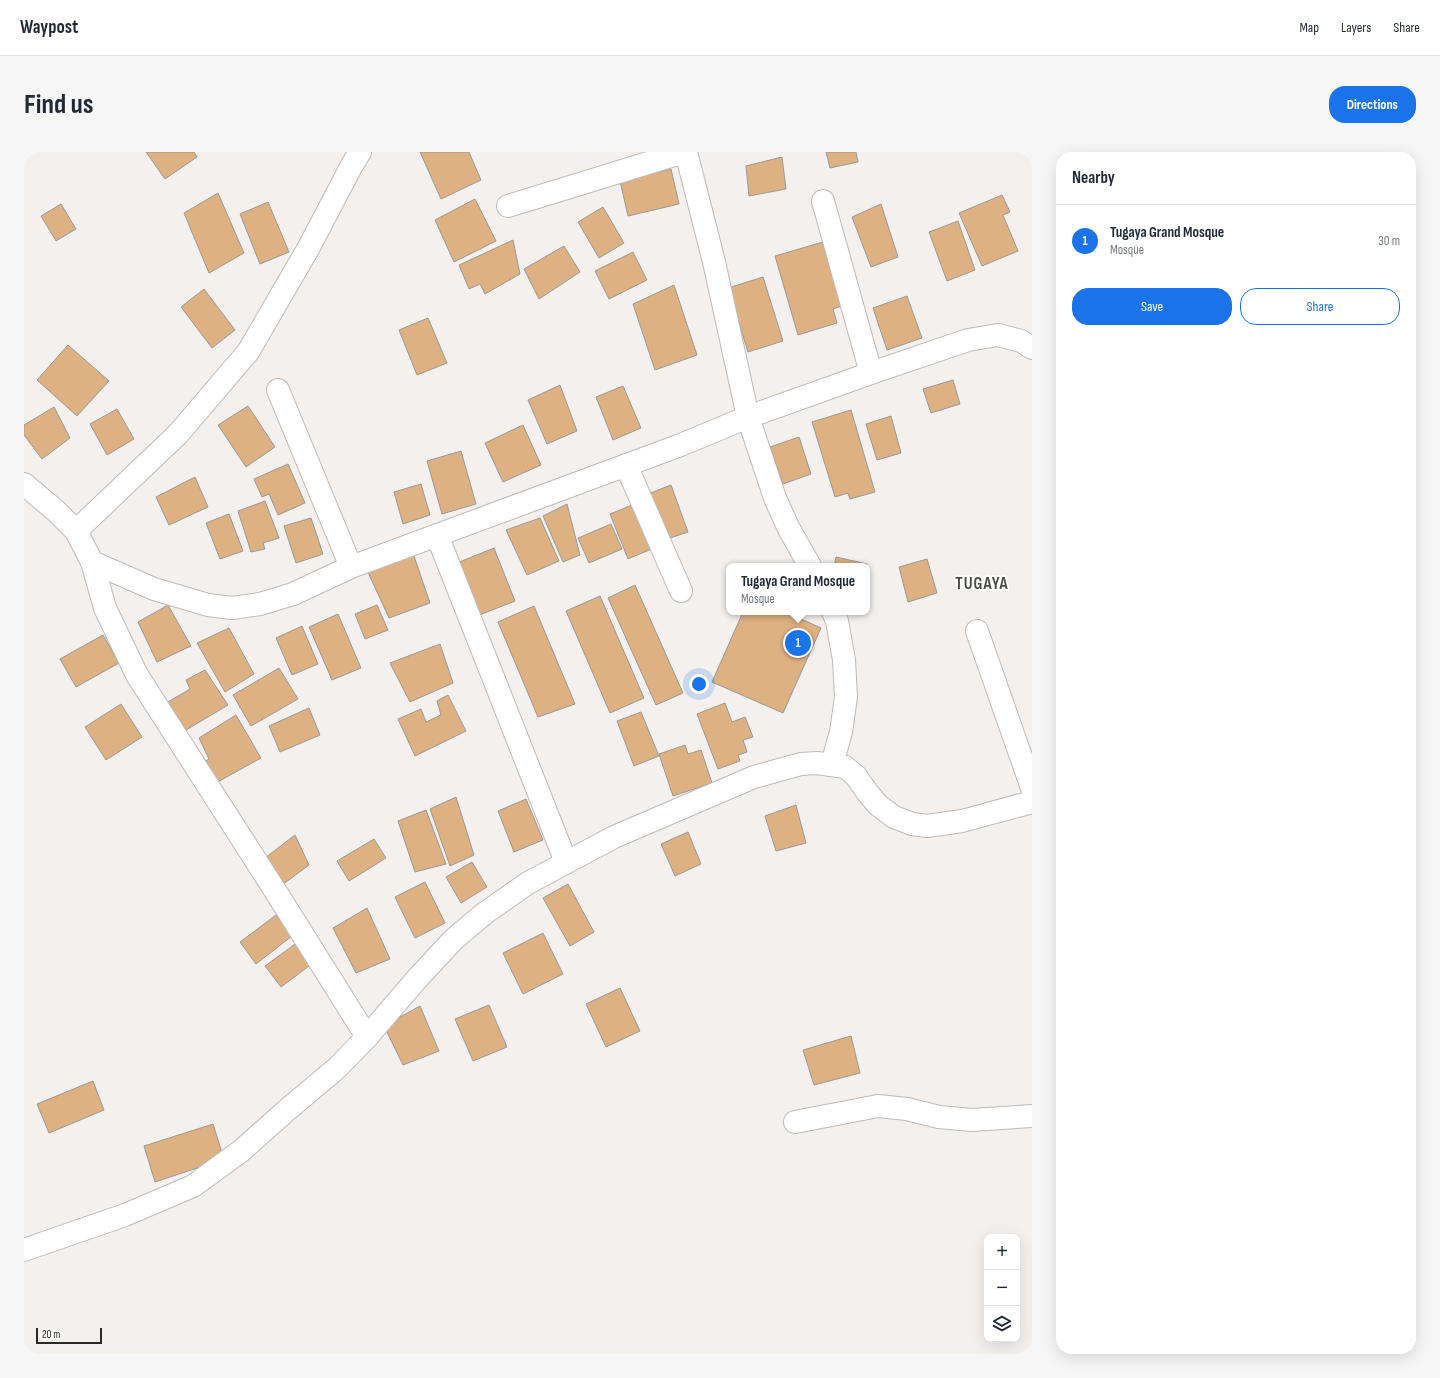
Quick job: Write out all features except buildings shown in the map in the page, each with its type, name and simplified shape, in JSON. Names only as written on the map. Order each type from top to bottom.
[{"type":"street","points":[[76,531],[178,434],[248,352],[308,249],[360,152]]},
{"type":"street","points":[[508,206],[685,152],[714,262],[748,418],[774,498],[789,529],[808,563]]},
{"type":"street","points":[[823,201],[871,373]]},
{"type":"street","points":[[92,562],[154,589],[208,605],[232,608],[260,604],[293,594],[351,567],[678,446],[748,418],[871,373],[968,340],[998,335],[1020,341],[1032,348]]},
{"type":"street","points":[[278,390],[351,567]]},
{"type":"street","points":[[626,465],[681,591]]},
{"type":"street","points":[[24,484],[56,511],[76,531],[92,562],[106,608],[137,675],[367,1037]]},
{"type":"street","points":[[437,535],[566,862]]},
{"type":"street","points":[[832,764],[841,732],[846,697],[842,653],[837,621],[834,615]]},
{"type":"street","points":[[977,631],[1032,788]]},
{"type":"street","points":[[24,1250],[125,1215],[193,1186],[241,1151],[337,1068],[367,1037],[453,940],[485,914],[528,883],[614,837],[754,777],[801,764],[832,764],[845,767],[856,776],[878,805],[894,817],[912,824],[927,826],[962,821],[1032,802]]},
{"type":"street","points":[[795,1122],[878,1106],[907,1109],[939,1117],[972,1120],[1032,1116]]},
{"type":"place","name":"Tugaya Grand Mosque","points":[[798,643]]},
{"type":"district","name":"TUGAYA","points":[[982,584]]}]
